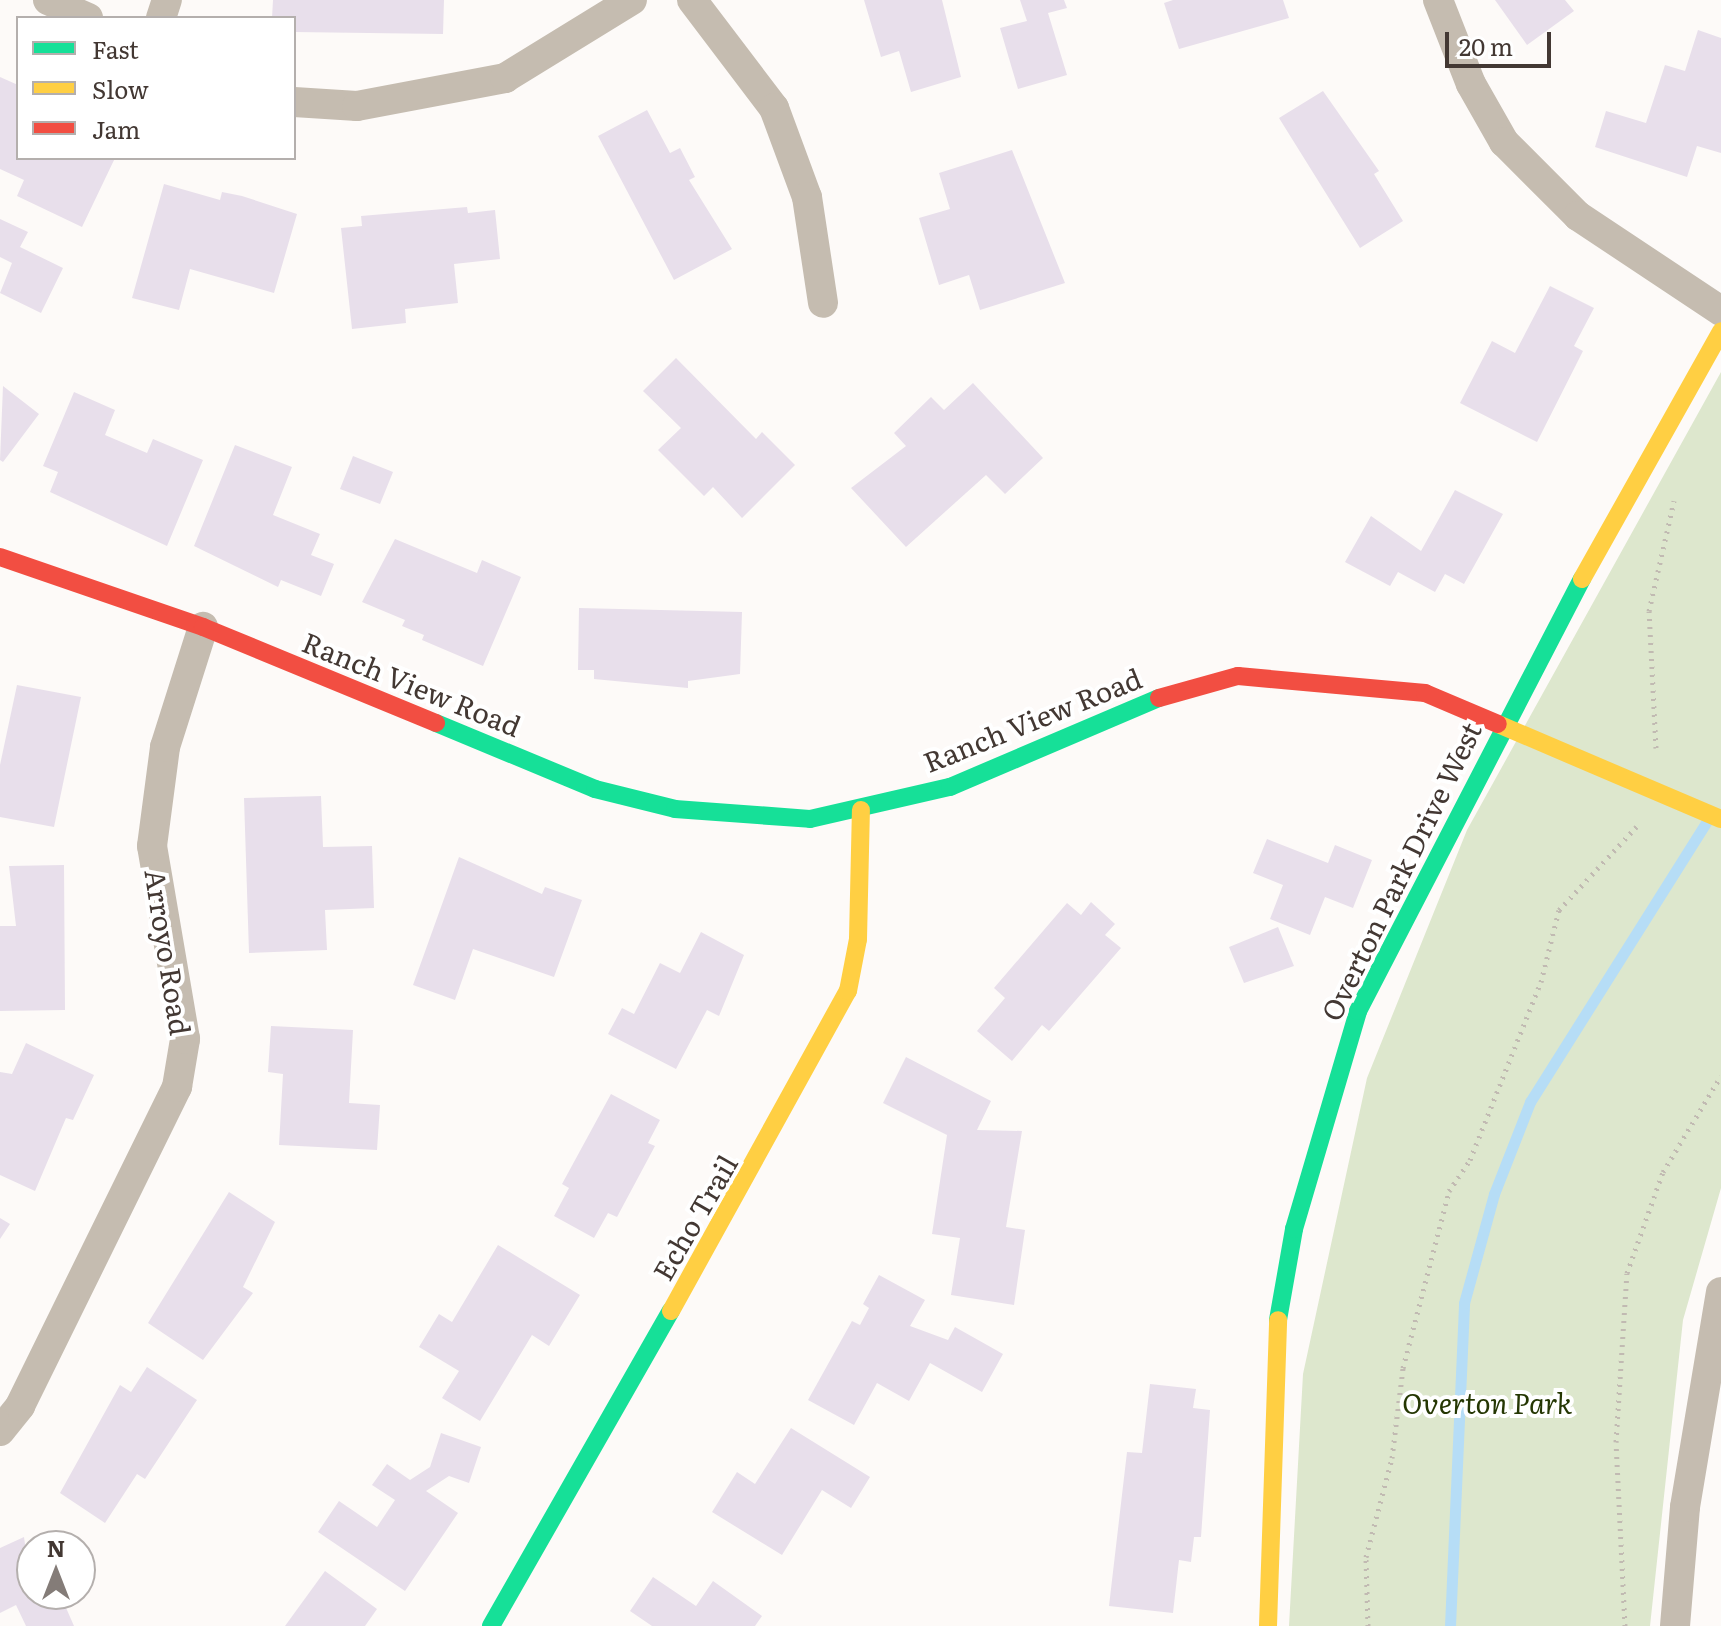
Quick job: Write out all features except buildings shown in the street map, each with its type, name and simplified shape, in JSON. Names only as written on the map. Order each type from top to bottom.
[{"type":"street","points":[[48,0],[84,16]]},
{"type":"street","points":[[296,102],[357,106],[505,78],[632,0]]},
{"type":"street","points":[[692,0],[774,108],[807,197],[823,303]]},
{"type":"street","points":[[1438,0],[1471,84],[1504,142],[1578,216],[1721,311]]},
{"type":"street","name":"Overton Park Drive West","points":[[1268,1626],[1272,1358],[1314,1153],[1358,1011],[1502,723],[1721,331]]},
{"type":"street","name":"Ranch View Road","points":[[0,557],[203,627],[595,789],[736,817],[810,819],[861,810],[950,787],[1169,694],[1238,676],[1425,693],[1502,723],[1721,819]]},
{"type":"street","name":"Arroyo Road","points":[[0,1431],[48,1352],[177,1087],[185,1039],[152,846],[165,747],[203,627]]},
{"type":"street","name":"Echo Trail","points":[[491,1626],[822,1049],[848,991],[858,939],[861,810]]},
{"type":"street","points":[[1675,1626],[1687,1492],[1721,1292]]},
{"type":"path","points":[[1368,1626],[1366,1557],[1392,1458],[1403,1368],[1449,1191],[1470,1160],[1541,982],[1559,910],[1663,795],[1649,611],[1677,489]]},
{"type":"path","points":[[1625,1626],[1616,1442],[1627,1273],[1663,1172],[1721,1076]]},
{"type":"green space","name":"Overton Park","points":[[1721,372],[1721,1188],[1683,1320],[1650,1626],[1289,1626],[1303,1374],[1367,1078],[1467,830]]},
{"type":"waterway","points":[[1450,1626],[1464,1303],[1494,1194],[1530,1102],[1707,821]]},
{"type":"traffic: fast","points":[[1278,1320],[1294,1229],[1358,1011],[1582,579]]},
{"type":"traffic: fast","points":[[436,723],[595,789],[675,809],[810,819],[950,787],[1159,698]]},
{"type":"traffic: fast","points":[[491,1626],[671,1311]]},
{"type":"traffic: slow","points":[[1582,579],[1721,331]]},
{"type":"traffic: slow","points":[[1498,724],[1721,819]]},
{"type":"traffic: slow","points":[[671,1311],[848,991],[858,939],[861,810]]},
{"type":"traffic: slow","points":[[1268,1626],[1278,1320]]},
{"type":"traffic: jam","points":[[0,557],[203,627],[436,723]]},
{"type":"traffic: jam","points":[[1159,698],[1238,676],[1425,693],[1498,724]]}]
